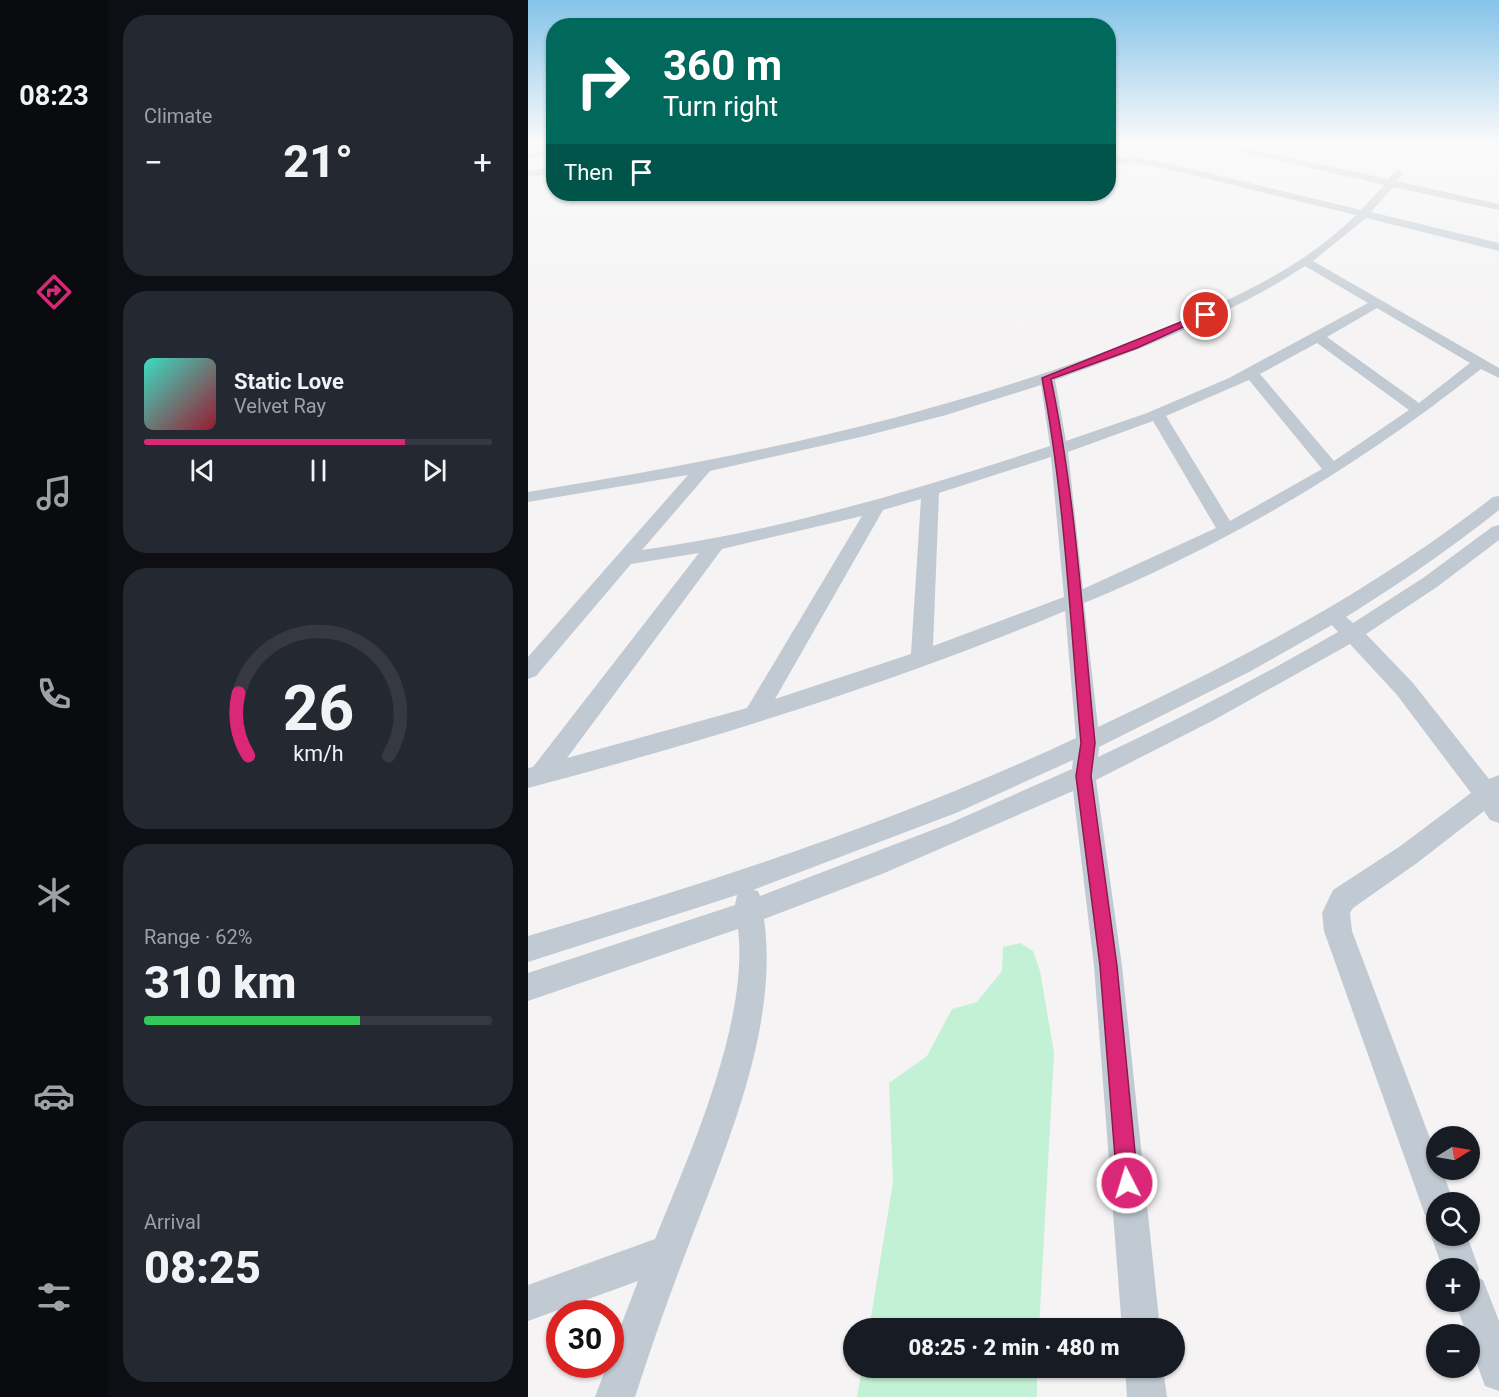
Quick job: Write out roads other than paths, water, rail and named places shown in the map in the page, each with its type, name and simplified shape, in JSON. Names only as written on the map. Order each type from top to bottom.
[{"type":"street","points":[[1334,207],[1499,247]]},
{"type":"street","points":[[528,497],[705,466],[898,422],[1047,378],[1192,321],[1268,284],[1305,261],[1368,207]]},
{"type":"street","points":[[1305,261],[1499,374]]},
{"type":"street","points":[[625,560],[716,544],[877,506],[1059,449],[1157,414],[1251,373],[1377,303]]},
{"type":"street","points":[[1318,337],[1419,410]]},
{"type":"street","points":[[535,776],[755,714],[922,658],[1073,601],[1226,530],[1332,470],[1419,410],[1480,363]]},
{"type":"street","points":[[1251,373],[1332,470]]},
{"type":"street","points":[[1047,378],[1059,449],[1088,743],[1083,776],[1108,966],[1140,1318]]},
{"type":"street","points":[[1157,414],[1226,530]]},
{"type":"street","points":[[528,671],[705,466]]},
{"type":"street","points":[[922,658],[930,490]]},
{"type":"street","points":[[528,950],[744,881],[947,806],[1088,743],[1240,667],[1332,615],[1432,551],[1499,501]]},
{"type":"street","points":[[755,714],[877,506]]},
{"type":"street","points":[[528,987],[751,912],[953,834],[1083,776],[1243,695],[1352,633],[1413,594],[1499,531]]},
{"type":"street","points":[[535,776],[716,544]]},
{"type":"street","points":[[1332,615],[1373,652],[1495,798],[1349,893],[1338,905],[1336,913],[1338,931],[1433,1192]]},
{"type":"street","points":[[615,1397],[715,1128],[743,1028],[754,971],[751,912],[744,881]]},
{"type":"street","points":[[528,1303],[668,1252]]},
{"type":"street","points":[[1477,1312],[1499,1372]]},
{"type":"street","points":[[1145,1378],[1147,1397]]}]
